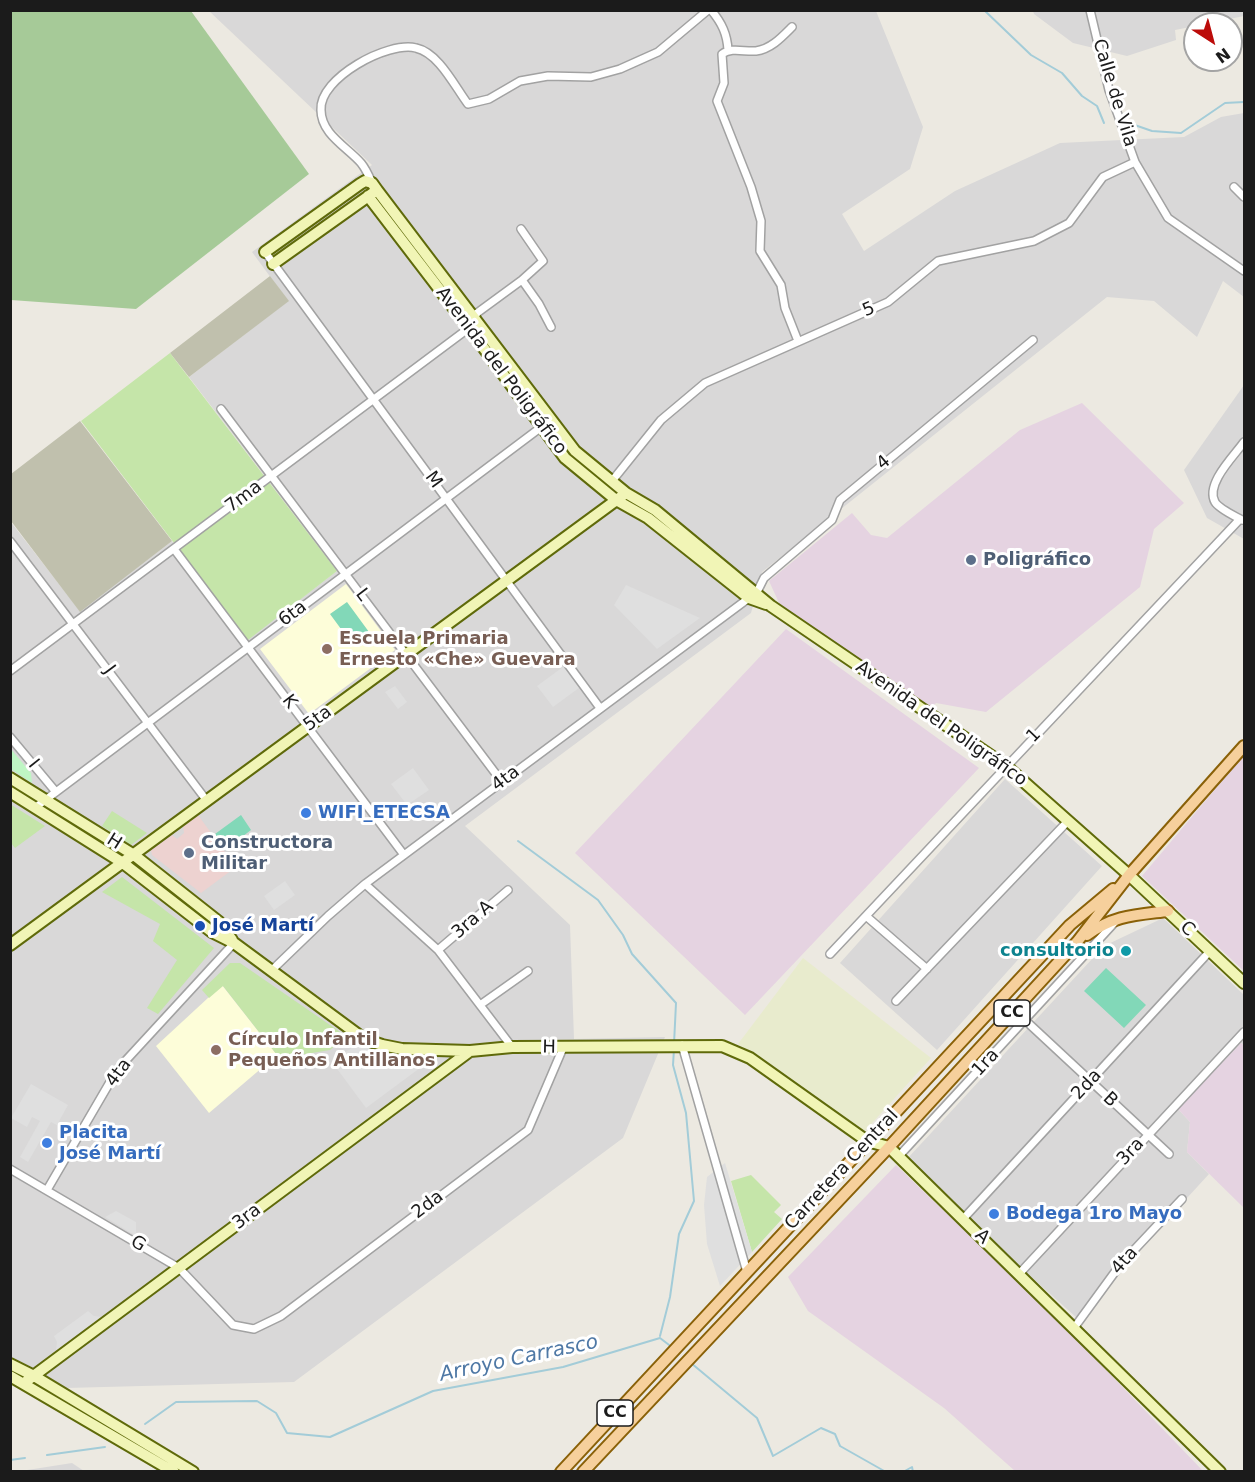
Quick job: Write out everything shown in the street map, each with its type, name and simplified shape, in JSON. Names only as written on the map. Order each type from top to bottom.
[{"type":"main road","name":"Carretera Central","points":[[582,1472],[889,1147],[1077,942],[1129,875],[1245,746]]},
{"type":"main road","name":"Carretera Central","points":[[561,1472],[1070,925],[1129,875]]},
{"type":"main road","points":[[1077,942],[1099,926],[1120,917],[1168,911]]},
{"type":"street","points":[[372,190],[360,163],[330,133],[320,108],[330,85],[358,63],[389,50],[416,48],[439,62],[468,104],[489,99],[520,81],[548,76],[591,77],[620,69],[658,52],[710,10],[721,22],[727,36],[728,50]]},
{"type":"street","name":"Calle de Vila","points":[[1090,10],[1109,90],[1135,162],[1168,218],[1245,271]]},
{"type":"street","points":[[792,27],[772,45],[756,51],[728,50],[722,54],[724,83],[717,101],[751,187],[761,221],[760,251],[781,285],[785,308],[798,341]]},
{"type":"street","name":"5","points":[[612,481],[661,420],[705,383],[888,302],[938,261],[1034,241],[1069,223],[1103,177],[1135,162]]},
{"type":"street","points":[[265,252],[365,181],[372,190]]},
{"type":"street","points":[[1234,188],[1245,197]]},
{"type":"street","points":[[273,264],[372,190]]},
{"type":"street","name":"Avenida del Poligráfico","points":[[372,190],[547,423],[575,451],[626,493],[655,510],[753,595]]},
{"type":"street","name":"7ma","points":[[10,671],[373,400],[471,323],[477,313],[522,280],[543,261],[521,229]]},
{"type":"street","name":"M","points":[[265,252],[600,708]]},
{"type":"street","points":[[522,280],[539,304],[551,327]]},
{"type":"street","name":"4","points":[[753,595],[764,578],[832,520],[840,500],[1033,340]]},
{"type":"street","name":"L","points":[[221,409],[502,782]]},
{"type":"street","name":"Avenida del Poligráfico","points":[[547,423],[565,458],[616,500],[648,519],[753,595],[1006,766],[1129,875]]},
{"type":"street","name":"6ta","points":[[36,807],[547,423]]},
{"type":"street","points":[[1242,520],[1216,504],[1212,492],[1215,482],[1245,442]]},
{"type":"street","name":"5ta","points":[[10,945],[626,493]]},
{"type":"street","name":"1","points":[[830,954],[1242,520]]},
{"type":"street","name":"J","points":[[10,541],[207,801]]},
{"type":"street","name":"K","points":[[174,549],[404,855]]},
{"type":"street","name":"4ta","points":[[272,970],[365,884],[753,595]]},
{"type":"street","name":"I","points":[[10,737],[56,792]]},
{"type":"street","name":"H","points":[[10,778],[134,855],[219,922],[234,943]]},
{"type":"street","name":"H","points":[[10,792],[123,863],[212,932],[234,943],[364,1039],[402,1049],[722,1046],[743,1054],[867,1142]]},
{"type":"street","points":[[896,1001],[1068,821]]},
{"type":"street","name":"C","points":[[1129,875],[1245,983]]},
{"type":"street","points":[[365,884],[438,950],[512,1047]]},
{"type":"street","name":"3ra A","points":[[438,950],[508,890]]},
{"type":"street","points":[[867,916],[927,969]]},
{"type":"street","name":"1ra","points":[[899,1156],[1120,917]]},
{"type":"street","name":"4ta","points":[[46,1190],[117,1070],[234,943]]},
{"type":"street","name":"2da","points":[[963,1219],[1210,951]]},
{"type":"street","points":[[480,1005],[528,971]]},
{"type":"street","name":"B","points":[[1026,1021],[1169,1154]]},
{"type":"street","name":"3ra","points":[[1019,1274],[1245,1032]]},
{"type":"street","points":[[682,1045],[747,1272]]},
{"type":"street","name":"2da","points":[[255,1329],[281,1316],[528,1130],[563,1048]]},
{"type":"street","name":"3ra","points":[[24,1383],[470,1050]]},
{"type":"street","points":[[867,1142],[889,1147]]},
{"type":"street","name":"A","points":[[889,1147],[1220,1472]]},
{"type":"street","name":"G","points":[[10,1169],[178,1268],[233,1325],[255,1329]]},
{"type":"street","name":"4ta","points":[[1074,1328],[1120,1265],[1182,1199]]},
{"type":"street","points":[[10,1364],[34,1376],[193,1472]]},
{"type":"street","points":[[10,1376],[174,1472]]},
{"type":"shaded area","points":[[1244,10],[1244,16],[1243,12],[1183,12],[1183,28],[1175,30],[1176,40],[1127,56],[1073,43],[1033,11]]},
{"type":"shaded area","points":[[10,11],[191,11],[309,174],[136,309],[11,300]]},
{"type":"shaded area","points":[[209,11],[876,11],[923,127],[910,169],[842,214],[864,251],[955,191],[1060,143],[1184,137],[1221,117],[1244,113],[1244,297],[1223,281],[1197,337],[1154,301],[1107,297],[762,572],[751,613],[465,826],[570,925],[574,1039],[665,1037],[623,1138],[294,1382],[66,1388],[11,1359],[10,521],[80,611],[172,541],[248,639],[337,571],[189,377],[288,301],[252,252],[372,165]]},
{"type":"shaded area","points":[[270,276],[289,301],[189,377],[170,353]]},
{"type":"shaded area","points":[[1244,385],[1244,539],[1207,518],[1184,470]]},
{"type":"shaded area","name":"Poligráfico","points":[[1082,403],[1184,503],[1154,529],[1140,587],[986,712],[936,703],[931,708],[780,605],[769,581],[852,513],[871,535],[887,538],[1020,430]]},
{"type":"shaded area","points":[[80,421],[172,541],[80,612],[11,521],[11,474]]},
{"type":"shaded area","name":"Escuela Primaria Ernesto «Che» Guevara","points":[[346,584],[395,650],[309,714],[260,649]]},
{"type":"shaded area","points":[[626,585],[700,618],[657,649],[614,605]]},
{"type":"shaded area","points":[[786,629],[979,768],[745,1015],[575,853]]},
{"type":"shaded area","points":[[567,664],[583,685],[553,707],[537,686]]},
{"type":"shaded area","points":[[395,686],[407,702],[398,709],[385,692]]},
{"type":"shaded area","points":[[1244,755],[1244,971],[1142,876]]},
{"type":"shaded area","points":[[413,768],[429,790],[407,805],[391,784]]},
{"type":"shaded area","points":[[1005,779],[1102,866],[937,1050],[840,963]]},
{"type":"shaded area","name":"Constructora Militar","points":[[198,815],[236,867],[201,893],[152,855],[151,850],[172,835],[177,839],[184,833],[183,826]]},
{"type":"shaded area","points":[[285,881],[295,895],[274,910],[264,896]]},
{"type":"shaded area","points":[[1163,918],[1244,995],[1244,1045],[1241,1043],[1178,1109],[1190,1122],[1187,1152],[1209,1174],[1077,1318],[961,1214],[907,1159],[1104,946]]},
{"type":"shaded area","points":[[803,958],[931,1058],[864,1132],[738,1044]]},
{"type":"shaded area","name":"Círculo Infantil Pequeños Antillanos","points":[[222,985],[277,1055],[209,1113],[156,1046]]},
{"type":"shaded area","points":[[364,1039],[402,1049],[420,1059],[424,1065],[366,1108],[332,1062]]},
{"type":"shaded area","points":[[1241,1043],[1244,1045],[1244,1208],[1187,1152],[1190,1122],[1178,1109]]},
{"type":"shaded area","points":[[31,1084],[68,1105],[57,1125],[51,1122],[28,1162],[20,1157],[40,1121],[32,1117],[27,1127],[11,1118]]},
{"type":"shaded area","points":[[725,1163],[752,1252],[720,1286],[707,1244],[704,1205],[707,1177]]},
{"type":"shaded area","points":[[896,1165],[1059,1321],[1203,1471],[1015,1471],[944,1408],[808,1311],[788,1277]]},
{"type":"shaded area","points":[[116,1211],[136,1222],[136,1236],[105,1217]]},
{"type":"shaded area","points":[[88,1311],[94,1316],[102,1317],[56,1351],[57,1342],[54,1336]]},
{"type":"shaded area","points":[[72,1463],[84,1471],[21,1471]]},
{"type":"green space","points":[[170,353],[337,571],[248,640],[81,421]]},
{"type":"green space","points":[[347,602],[369,632],[352,644],[330,614]]},
{"type":"green space","points":[[10,748],[31,773],[32,783],[11,769]]},
{"type":"green space","points":[[10,804],[45,826],[15,848],[11,843]]},
{"type":"green space","points":[[112,811],[147,833],[131,845],[102,826]]},
{"type":"green space","points":[[241,815],[251,830],[226,849],[215,834]]},
{"type":"green space","points":[[122,877],[214,948],[158,1014],[147,1008],[177,960],[153,941],[160,924],[102,892]]},
{"type":"green space","points":[[230,963],[240,963],[346,1036],[330,1050],[277,1055],[223,986],[209,998],[202,990]]},
{"type":"green space","points":[[1106,968],[1146,1005],[1124,1028],[1084,991]]},
{"type":"green space","points":[[751,1175],[781,1205],[774,1212],[782,1219],[752,1252],[731,1181]]},
{"type":"waterway","points":[[984,10],[1031,55],[1062,73],[1082,96],[1097,106],[1104,123]]},
{"type":"waterway","points":[[1126,122],[1152,131],[1181,133],[1225,103],[1244,102]]},
{"type":"waterway","points":[[518,841],[598,900],[623,935],[632,954],[676,1003],[674,1044]]},
{"type":"waterway","points":[[660,1336],[670,1297],[679,1234],[694,1201],[686,1113],[673,1065],[674,1049]]},
{"type":"waterway","name":"Arroyo Carrasco","points":[[145,1424],[176,1402],[257,1401],[276,1413],[287,1433],[330,1437],[433,1391],[563,1367],[660,1338],[673,1348]]},
{"type":"waterway","name":"Arroyo Carrasco","points":[[691,1363],[757,1418],[773,1456],[821,1428],[835,1434],[840,1446],[886,1472]]},
{"type":"waterway","points":[[47,1455],[105,1447]]},
{"type":"waterway","points":[[10,1460],[25,1458]]},
{"type":"waterway","name":"Arroyo Carrasco","points":[[903,1472],[912,1467],[913,1472]]},
{"type":"place","name":"Poligráfico","points":[[971,560]]},
{"type":"place","name":"Escuela Primaria Ernesto «Che» Guevara","points":[[327,649]]},
{"type":"place","name":"WIFI_ETECSA","points":[[306,813]]},
{"type":"place","name":"Constructora Militar","points":[[189,853]]},
{"type":"place","name":"José Martí","points":[[200,926]]},
{"type":"place","name":"consultorio","points":[[1126,951]]},
{"type":"place","name":"Círculo Infantil Pequeños Antillanos","points":[[216,1050]]},
{"type":"place","name":"Placita José Martí","points":[[47,1143]]},
{"type":"place","name":"Bodega 1ro Mayo","points":[[994,1214]]}]
